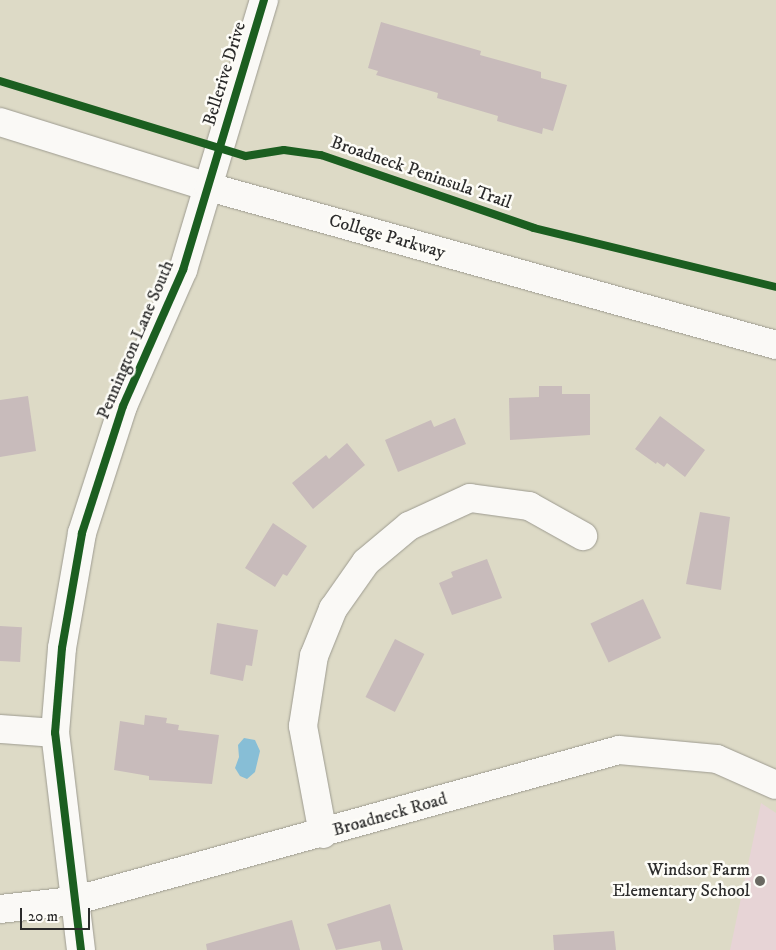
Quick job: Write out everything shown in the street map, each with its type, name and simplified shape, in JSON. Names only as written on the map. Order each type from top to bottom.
[{"type":"street","name":"Bellerive Drive","points":[[209,187],[264,0]]},
{"type":"street","name":"College Parkway","points":[[0,122],[209,187],[776,345]]},
{"type":"street","name":"Pennington Lane South","points":[[81,950],[73,901],[55,732],[62,648],[82,533],[123,406],[182,270],[209,187]]},
{"type":"street","points":[[323,834],[303,726],[314,656],[333,609],[366,562],[409,526],[470,498],[529,506],[583,536]]},
{"type":"street","points":[[0,728],[55,732]]},
{"type":"street","name":"Broadneck Road","points":[[0,909],[73,901],[323,834],[619,750],[717,759],[776,785]]},
{"type":"shaded area","name":"Windsor Farm Elementary School","points":[[761,803],[776,813],[776,950],[730,950]]},
{"type":"water","points":[[244,738],[255,740],[260,751],[255,772],[247,779],[240,776],[235,768],[239,757],[238,745]]},
{"type":"building","points":[[381,22],[481,51],[480,55],[541,72],[541,78],[567,85],[553,131],[543,128],[542,134],[497,121],[498,116],[437,98],[438,93],[376,75],[378,71],[368,68]]},
{"type":"building","points":[[539,386],[562,386],[562,394],[590,394],[590,435],[510,440],[509,398],[539,397]]},
{"type":"building","points":[[28,396],[36,451],[0,457],[0,400]]},
{"type":"building","points":[[660,416],[705,450],[685,477],[667,463],[664,467],[657,462],[656,464],[635,449]]},
{"type":"building","points":[[455,418],[466,444],[398,472],[385,440],[431,420],[434,427]]},
{"type":"building","points":[[347,443],[365,465],[313,509],[292,483],[326,455],[329,459]]},
{"type":"building","points":[[700,512],[730,517],[721,590],[686,584]]},
{"type":"building","points":[[273,523],[307,546],[287,576],[283,574],[275,587],[245,568]]},
{"type":"building","points":[[487,559],[502,598],[452,615],[439,583],[453,577],[451,572]]},
{"type":"building","points":[[643,599],[661,638],[609,662],[590,624]]},
{"type":"building","points":[[217,623],[258,630],[252,666],[246,665],[243,681],[210,674]]},
{"type":"building","points":[[0,626],[22,627],[20,662],[0,661]]},
{"type":"building","points":[[395,639],[424,654],[395,712],[365,697]]},
{"type":"building","points":[[145,715],[167,718],[166,723],[179,725],[178,730],[219,735],[212,784],[149,780],[149,776],[114,770],[120,721],[144,725]]},
{"type":"building","points":[[390,904],[403,950],[382,950],[380,941],[336,950],[327,924]]},
{"type":"building","points":[[292,920],[300,950],[207,950],[206,944]]},
{"type":"building","points":[[614,931],[616,950],[554,950],[553,935]]},
{"type":"cycle path","points":[[81,950],[55,733],[62,648],[82,533],[123,406],[183,270],[264,0]]},
{"type":"cycle path","name":"Broadneck Peninsula Trail","points":[[0,81],[246,156],[284,150],[321,155],[534,228],[776,287]]},
{"type":"place","name":"Windsor Farm Elementary School","points":[[760,881]]}]
